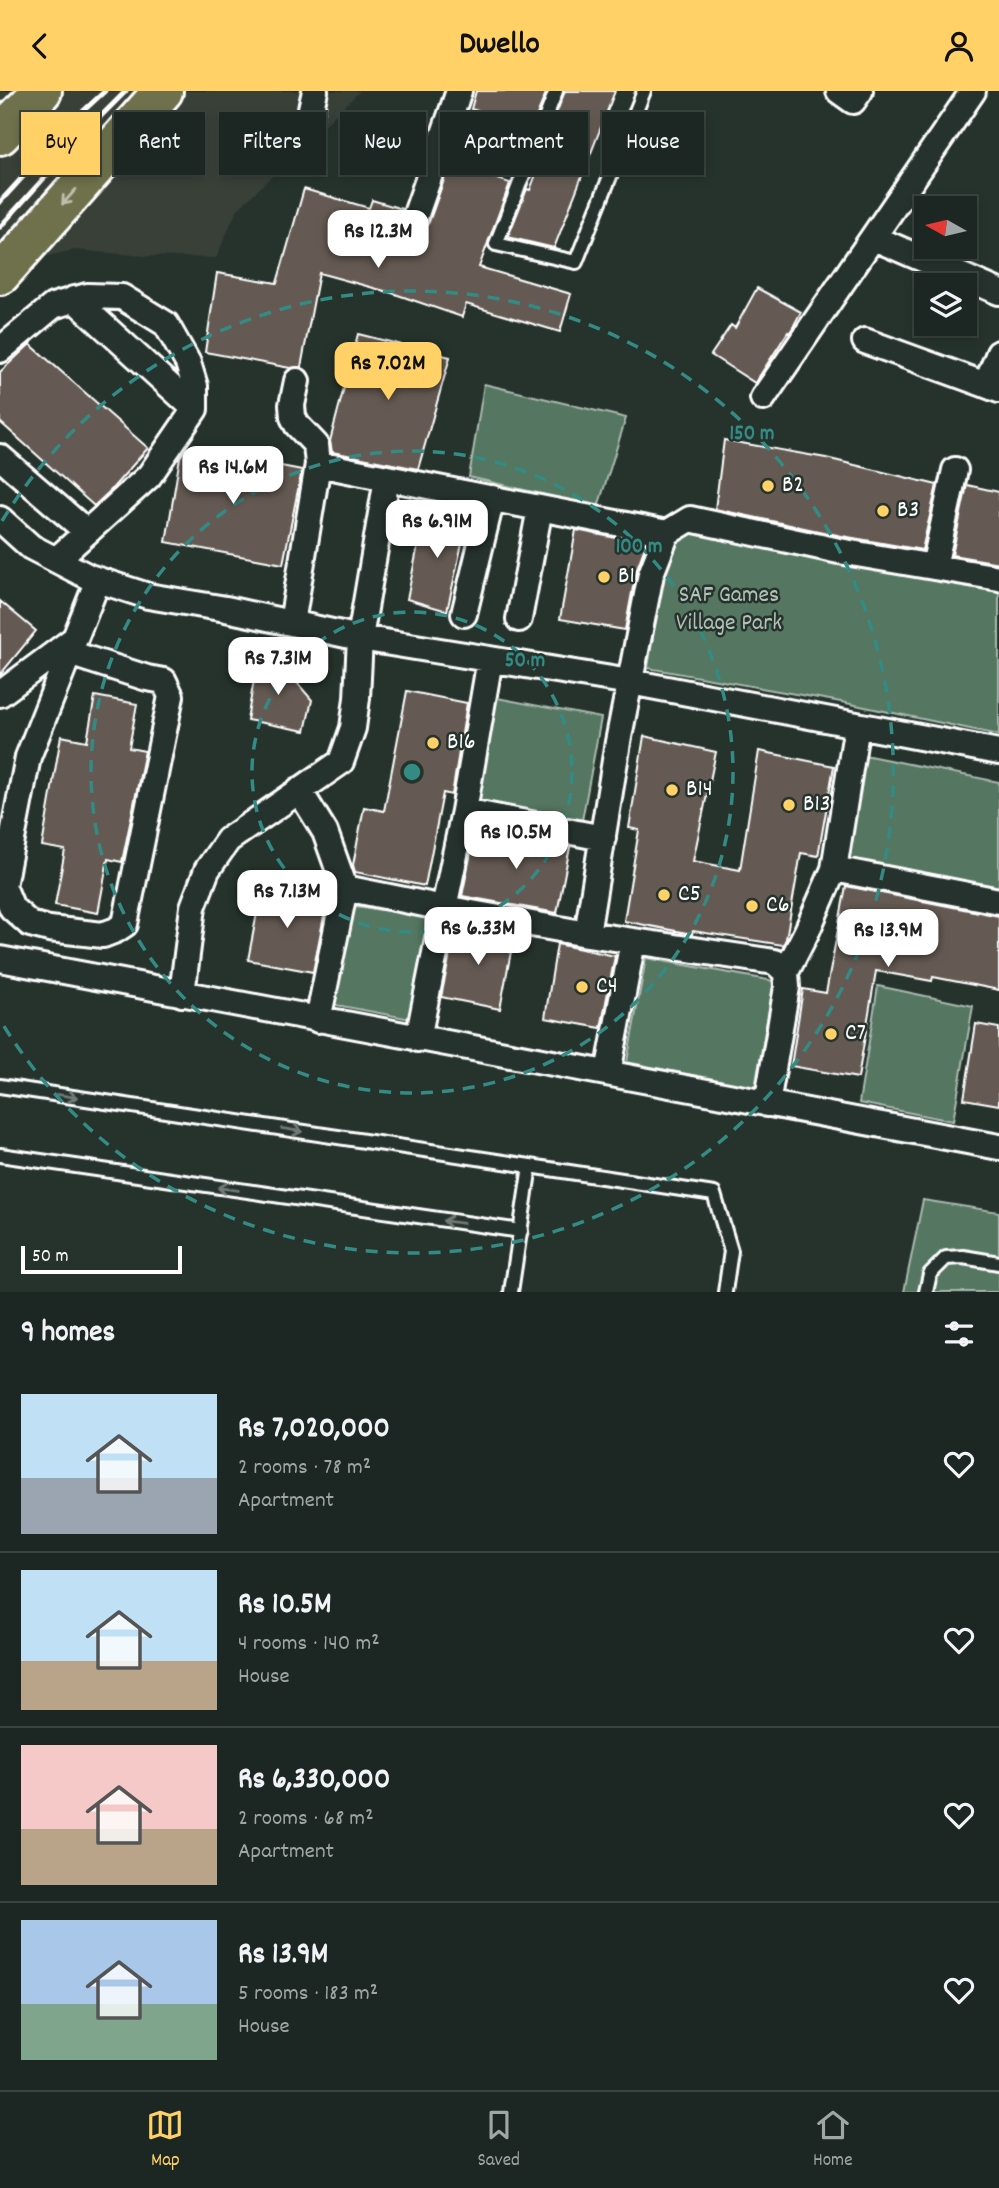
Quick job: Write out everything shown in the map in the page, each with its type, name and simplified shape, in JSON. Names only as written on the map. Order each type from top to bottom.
[{"type":"main road","points":[[0,135],[41,91]]},
{"type":"main road","points":[[0,275],[163,91]]},
{"type":"street","points":[[310,112],[315,91]]},
{"type":"street","points":[[415,217],[459,91]]},
{"type":"street","points":[[839,91],[853,101],[860,91]]},
{"type":"street","points":[[763,398],[973,91]]},
{"type":"street","points":[[874,238],[999,292]]},
{"type":"street","points":[[0,350],[53,306],[88,296],[122,297],[166,324],[188,363],[195,386],[195,409],[149,476],[56,559]]},
{"type":"street","points":[[74,299],[195,409]]},
{"type":"street","points":[[865,341],[992,387],[999,353]]},
{"type":"street","points":[[292,623],[318,464],[316,445],[293,417],[292,405],[297,381]]},
{"type":"street","points":[[0,457],[86,532]]},
{"type":"street","points":[[318,464],[667,533]]},
{"type":"street","points":[[934,567],[956,470]]},
{"type":"street","points":[[182,994],[193,907],[207,870],[228,840],[341,762],[353,728],[360,638],[387,478]]},
{"type":"street","points":[[464,614],[492,498]]},
{"type":"street","points":[[519,619],[540,508]]},
{"type":"street","points":[[0,519],[31,547],[89,577],[148,596],[226,609],[360,638],[630,682],[999,752]]},
{"type":"street","points":[[587,934],[608,799],[651,574],[667,533],[690,519],[839,551],[999,578]]},
{"type":"street","points":[[72,646],[147,678],[164,681],[171,696],[125,924],[103,935],[49,929],[30,924],[12,908],[3,886],[28,757],[98,580]]},
{"type":"street","points":[[0,694],[72,646]]},
{"type":"street","points":[[418,1039],[464,811],[490,659]]},
{"type":"street","points":[[767,1104],[787,987],[786,972],[834,869],[857,725]]},
{"type":"street","points":[[299,790],[325,832],[345,888],[318,1020]]},
{"type":"street","points":[[464,811],[603,838]]},
{"type":"street","points":[[834,869],[999,901]]},
{"type":"street","points":[[345,888],[587,934],[775,962],[786,972]]},
{"type":"street","points":[[608,1073],[633,941]]},
{"type":"street","points":[[0,959],[999,1147]]},
{"type":"lane","points":[[556,91],[496,244],[576,262],[644,91]]},
{"type":"lane","points":[[0,1086],[714,1194],[732,1251],[725,1292]]},
{"type":"lane","points":[[0,1155],[521,1231]]},
{"type":"lane","points":[[511,1292],[530,1166]]},
{"type":"lane","points":[[926,1292],[930,1273],[946,1258],[963,1257],[999,1262]]},
{"type":"shaded area","points":[[0,91],[360,91],[326,124],[326,112],[219,112],[219,175],[273,175],[237,210],[216,258],[74,250],[31,260],[0,292]]},
{"type":"green space","points":[[484,384],[626,418],[598,507],[469,477]]},
{"type":"green space","name":"SAF Games Village Park","points":[[676,525],[999,590],[999,735],[841,702],[648,668],[660,591]]},
{"type":"green space","points":[[492,697],[601,718],[581,826],[472,804]]},
{"type":"green space","points":[[859,754],[999,782],[999,893],[843,865]]},
{"type":"green space","points":[[349,905],[432,918],[411,1019],[331,1004]]},
{"type":"green space","points":[[646,958],[774,981],[755,1088],[627,1062]]},
{"type":"green space","points":[[878,986],[973,1006],[953,1121],[859,1103]]},
{"type":"green space","points":[[923,1200],[999,1212],[999,1292],[904,1292]]},
{"type":"building","points":[[476,91],[547,91],[538,112],[481,112],[471,109]]},
{"type":"building","points":[[565,91],[615,91],[607,112],[602,112],[602,124],[588,160],[588,112],[557,112]]},
{"type":"building","points":[[446,175],[486,175],[510,183],[479,267],[571,294],[560,332],[466,304],[462,317],[392,293],[319,273],[301,367],[290,368],[205,352],[217,273],[277,283],[304,189],[369,208],[372,200],[402,209],[400,219],[409,231],[424,229]]},
{"type":"building","points":[[536,175],[582,175],[554,248],[508,237],[527,189],[530,190]]},
{"type":"building","points":[[757,288],[801,312],[755,383],[711,355],[731,325],[735,328]]},
{"type":"building","points":[[358,334],[450,357],[418,469],[332,452],[330,441]]},
{"type":"building","points":[[30,344],[148,448],[94,506],[0,422],[0,372]]},
{"type":"building","points":[[724,440],[826,458],[937,485],[922,550],[715,509]]},
{"type":"building","points":[[187,448],[302,470],[283,564],[166,542],[180,457]]},
{"type":"building","points":[[967,485],[999,492],[999,563],[952,555]]},
{"type":"building","points":[[425,511],[467,521],[447,611],[407,599]]},
{"type":"building","name":"B1","points":[[576,530],[646,544],[636,571],[625,630],[560,619]]},
{"type":"building","points":[[0,601],[36,631],[0,675]]},
{"type":"building","points":[[258,657],[294,664],[293,678],[312,700],[305,731],[247,720]]},
{"type":"building","points":[[407,691],[467,703],[452,795],[443,793],[425,886],[355,872],[353,865],[364,807],[384,811]]},
{"type":"building","points":[[95,696],[137,704],[129,748],[145,751],[122,862],[108,859],[98,913],[55,905],[65,850],[42,846],[61,736],[87,741]]},
{"type":"building","points":[[644,736],[716,752],[693,861],[740,870],[759,751],[834,766],[818,856],[801,853],[783,945],[693,931],[692,934],[624,921],[639,830],[629,828]]},
{"type":"building","points":[[476,828],[570,847],[557,913],[462,896]]},
{"type":"building","points":[[846,886],[999,916],[999,990],[933,977],[932,981],[876,971],[858,1078],[791,1066],[803,989],[826,993]]},
{"type":"building","points":[[262,887],[327,901],[313,972],[248,960]]},
{"type":"building","points":[[456,925],[514,936],[500,1009],[441,997]]},
{"type":"building","name":"C4","points":[[557,944],[615,956],[601,1028],[545,1018]]},
{"type":"building","points":[[976,1024],[999,1028],[999,1105],[964,1099]]},
{"type":"railway","points":[[0,202],[80,114],[105,91]]},
{"type":"railway","points":[[0,227],[126,91]]},
{"type":"place","name":"B2","points":[[768,486]]},
{"type":"place","name":"B3","points":[[883,511]]},
{"type":"place","name":"B1","points":[[604,577]]},
{"type":"place","name":"B16","points":[[433,743]]},
{"type":"place","name":"B14","points":[[672,790]]},
{"type":"place","name":"B13","points":[[789,805]]},
{"type":"place","name":"C5","points":[[664,895]]},
{"type":"place","name":"C6","points":[[752,906]]},
{"type":"place","name":"C4","points":[[582,987]]},
{"type":"place","name":"C7","points":[[831,1034]]}]
